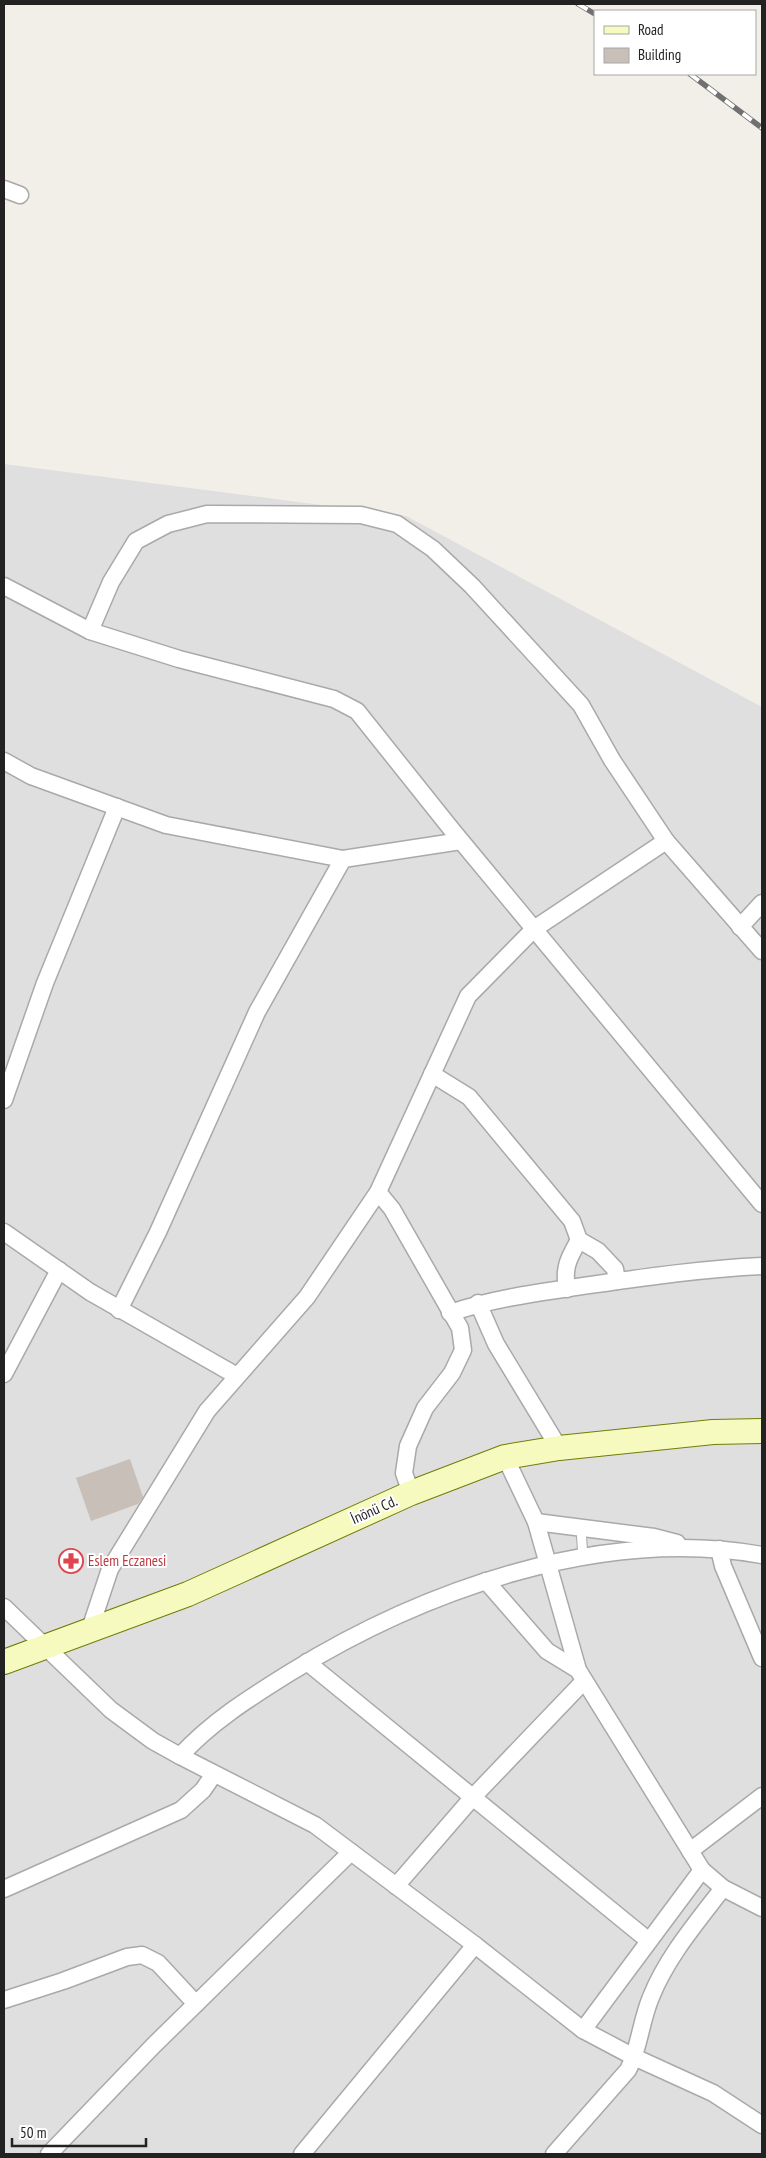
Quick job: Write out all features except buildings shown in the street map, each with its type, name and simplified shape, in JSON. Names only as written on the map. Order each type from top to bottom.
[{"type":"street","points":[[4,189],[20,194]]},
{"type":"street","points":[[90,631],[110,582],[136,541],[168,524],[207,514],[361,515],[397,524],[433,549],[472,586],[581,705],[612,760],[666,840],[762,951]]},
{"type":"street","points":[[4,586],[90,631],[179,659],[334,699],[357,711],[534,929],[762,1204]]},
{"type":"street","points":[[4,760],[31,776],[166,825],[343,859],[462,841]]},
{"type":"street","points":[[4,1100],[45,983],[117,807]]},
{"type":"street","points":[[90,1630],[110,1569],[207,1411],[307,1297],[378,1192],[468,996],[534,929],[666,840]]},
{"type":"street","points":[[120,1310],[158,1232],[257,1012],[343,859]]},
{"type":"street","points":[[740,926],[762,903]]},
{"type":"street","points":[[432,1074],[470,1097],[572,1222],[579,1240],[598,1252],[615,1269],[617,1280]]},
{"type":"street","points":[[378,1192],[392,1209],[460,1328],[463,1350],[452,1373],[425,1408],[408,1446],[404,1473],[411,1493]]},
{"type":"street","points":[[4,1232],[120,1310],[237,1376]]},
{"type":"street","points":[[567,1288],[565,1276],[568,1260],[579,1240]]},
{"type":"street","points":[[450,1313],[478,1303],[617,1280],[723,1268],[762,1266]]},
{"type":"street","points":[[4,1374],[59,1270]]},
{"type":"street","points":[[478,1303],[496,1344],[558,1448]]},
{"type":"street","name":"İnönü Cd.","points":[[4,1662],[188,1594],[411,1493],[505,1457],[558,1448],[713,1432],[762,1431]]},
{"type":"street","points":[[505,1457],[536,1522],[581,1675],[702,1870],[723,1888],[762,1908]]},
{"type":"street","points":[[536,1522],[662,1539],[687,1548]]},
{"type":"street","points":[[180,1756],[195,1740],[233,1708],[307,1662],[404,1611],[486,1580],[548,1565],[631,1551],[687,1548],[719,1549],[762,1556]]},
{"type":"street","points":[[719,1549],[723,1566],[762,1658]]},
{"type":"street","points":[[486,1580],[547,1651],[581,1675]]},
{"type":"street","points":[[4,1607],[111,1710],[153,1741],[315,1825],[475,1945],[582,2030],[634,2057],[714,2093],[762,2126]]},
{"type":"street","points":[[307,1662],[649,1941]]},
{"type":"street","points":[[396,1886],[581,1675]]},
{"type":"street","points":[[4,1889],[181,1810],[203,1790],[214,1774]]},
{"type":"street","points":[[690,1851],[762,1796]]},
{"type":"street","points":[[48,2154],[196,2004],[351,1852]]},
{"type":"street","points":[[582,2030],[702,1870]]},
{"type":"street","points":[[554,2154],[623,2077],[634,2057],[644,2016],[659,1980],[677,1949],[723,1888]]},
{"type":"street","points":[[302,2154],[475,1945]]},
{"type":"street","points":[[4,2000],[63,1981],[126,1957],[142,1955],[158,1963],[196,2004]]},
{"type":"lane","points":[[581,1528],[582,1559]]},
{"type":"shaded area","points":[[4,464],[406,516],[762,707],[762,2154],[4,2154]]},
{"type":"railway","points":[[578,4],[594,13]]},
{"type":"railway","points":[[691,75],[762,128]]},
{"type":"place","name":"Eslem Eczanesi","points":[[71,1561]]}]
